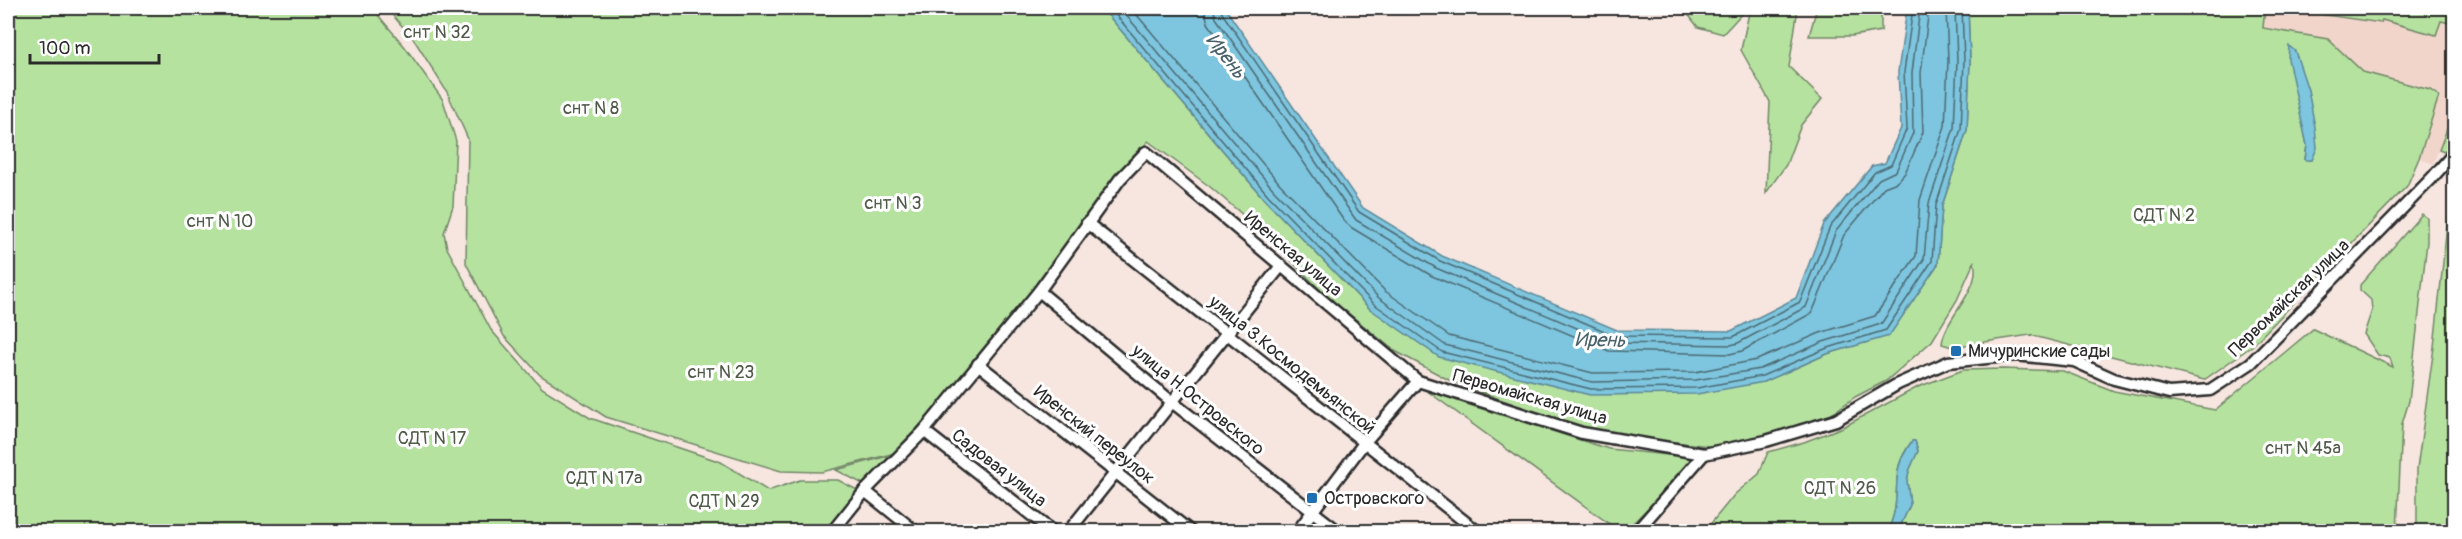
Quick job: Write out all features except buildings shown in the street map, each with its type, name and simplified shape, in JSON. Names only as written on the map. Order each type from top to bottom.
[{"type":"street","name":"Иренская улица","points":[[1087,223],[1120,179],[1146,152],[1418,381]]},
{"type":"street","name":"Первомайская улица","points":[[1418,381],[1582,433],[1704,454],[1766,441],[1836,420],[1898,384],[1948,362],[2016,355],[2074,361],[2114,379],[2169,393],[2210,390],[2251,363],[2454,153]]},
{"type":"street","points":[[832,531],[865,491],[924,431],[1039,291],[1087,223]]},
{"type":"street","name":"улица З.Космодемьянской","points":[[1087,223],[1478,531]]},
{"type":"street","points":[[1068,531],[1281,266]]},
{"type":"street","name":"улица Н.Островского","points":[[1039,291],[1172,402],[1339,531]]},
{"type":"street","name":"Иренский переулок","points":[[978,364],[1191,531]]},
{"type":"street","points":[[1298,531],[1364,443],[1418,381]]},
{"type":"street","name":"Садовая улица","points":[[924,431],[1053,531]]},
{"type":"street","points":[[1636,531],[1704,454]]},
{"type":"street","points":[[865,491],[916,531]]},
{"type":"shaded area","points":[[2265,8],[2381,20],[2436,35],[2441,20],[2454,24],[2454,110],[2433,164],[2419,158],[2439,95],[2430,90],[2363,72],[2351,61],[2262,28]]},
{"type":"green space","name":"снт N 10","points":[[12,8],[372,8],[405,47],[443,100],[456,141],[453,206],[444,233],[447,248],[491,330],[542,388],[590,418],[721,462],[768,491],[800,480],[838,480],[861,492],[828,532],[8,531],[8,12]]},
{"type":"green space","points":[[386,8],[1102,8],[1264,199],[1370,309],[1764,382],[1827,354],[1889,335],[1938,264],[1942,206],[1967,130],[1970,61],[1968,8],[2265,8],[2263,28],[2328,39],[2363,72],[2430,90],[2439,96],[2419,158],[2407,186],[2252,346],[2204,380],[2030,335],[1952,347],[1942,344],[1949,324],[1973,283],[1974,262],[1957,300],[1932,341],[1886,381],[1855,397],[1826,418],[1800,424],[1773,436],[1709,446],[1575,427],[1449,380],[1395,351],[1323,293],[1264,233],[1209,186],[1148,141],[1036,290],[895,453],[822,472],[781,471],[606,417],[540,375],[504,336],[466,263],[468,139],[447,92],[413,38]],"holes":[[[2308,90],[2312,160],[2305,159],[2307,145],[2296,91]]]},
{"type":"green space","points":[[1683,8],[1747,8],[1723,34],[1698,27]]},
{"type":"green space","points":[[1750,8],[1798,8],[1789,67],[1822,99],[1801,125],[1786,165],[1766,193],[1770,102],[1741,50]]},
{"type":"green space","points":[[1822,8],[1881,8],[1881,31],[1852,36],[1809,36],[1816,11]]},
{"type":"green space","points":[[2278,8],[2454,8],[2454,24],[2441,21],[2436,35],[2382,20],[2381,23]]},
{"type":"green space","points":[[2454,110],[2454,140],[2444,152],[2439,150]]},
{"type":"green space","points":[[2454,198],[2454,531],[2417,531],[2417,469],[2434,347],[2447,225]]},
{"type":"green space","name":"снт N 45а","points":[[2422,214],[2427,218],[2427,242],[2409,401],[2402,424],[2397,531],[1898,531],[1910,505],[1907,481],[1918,451],[1915,441],[1912,441],[1899,466],[1895,508],[1889,531],[1704,532],[1735,494],[1759,474],[1768,452],[1804,442],[1843,427],[1918,387],[1963,370],[2063,371],[2114,391],[2215,410],[2313,329],[2393,367],[2390,358],[2378,355],[2364,334],[2372,310],[2371,300],[2360,290],[2360,285]]},
{"type":"green space","points":[[1419,385],[1460,402],[1609,449],[1698,458],[1625,531],[1619,531]]},
{"type":"green space","points":[[892,455],[865,485],[836,470]]},
{"type":"water","name":"Ирень","points":[[1102,8],[1225,8],[1363,208],[1442,256],[1617,330],[1731,331],[1796,298],[1824,224],[1872,166],[1885,163],[1901,128],[1898,72],[1907,8],[1968,8],[1970,61],[1967,130],[1942,206],[1938,264],[1889,336],[1827,354],[1764,382],[1697,394],[1590,395],[1439,357],[1370,309],[1264,199]]},
{"type":"water","points":[[2289,46],[2295,51],[2308,90],[2317,148],[2312,160],[2305,160],[2307,145],[2288,59]]},
{"type":"water","points":[[1912,441],[1915,441],[1918,451],[1907,481],[1910,505],[1898,531],[1889,531],[1895,508],[1897,474],[1901,459]]},
{"type":"place","name":"Мичуринские сады","points":[[1956,351]]},
{"type":"place","name":"Островского","points":[[1312,498]]},
{"type":"park label","name":"снт N 32","points":[[437,32]]},
{"type":"park label","name":"снт N 8","points":[[591,108]]},
{"type":"park label","name":"снт N 3","points":[[893,203]]},
{"type":"park label","name":"СДТ N 2","points":[[2164,215]]},
{"type":"park label","name":"снт N 23","points":[[721,372]]},
{"type":"park label","name":"СДТ N 17","points":[[432,438]]},
{"type":"park label","name":"СДТ N 17а","points":[[604,478]]},
{"type":"park label","name":"СДТ N 26","points":[[1840,488]]},
{"type":"park label","name":"СДТ N 29","points":[[724,501]]}]
